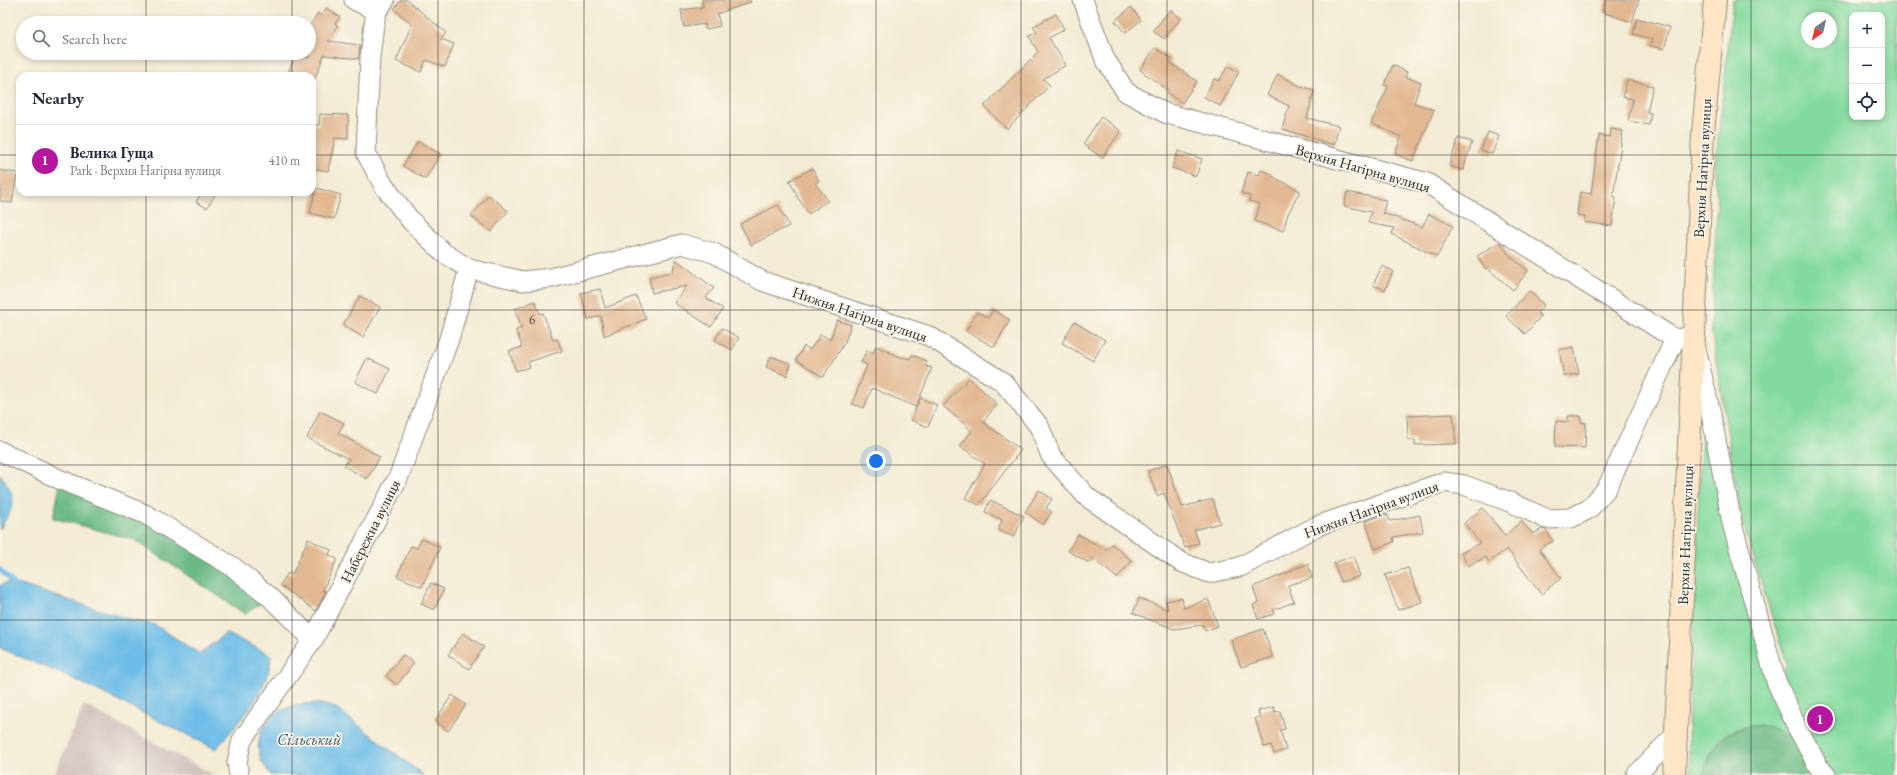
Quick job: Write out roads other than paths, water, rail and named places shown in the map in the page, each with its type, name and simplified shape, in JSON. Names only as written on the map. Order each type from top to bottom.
[{"type":"main road","name":"Верхня Нагірна вулиця","points":[[1674,775],[1684,338],[1715,0]]},
{"type":"street","points":[[354,0],[381,6]]},
{"type":"street","name":"Верхня Нагірна вулиця","points":[[1083,0],[1104,59],[1126,92],[1165,113],[1427,183],[1684,338]]},
{"type":"street","name":"Нижня Нагірна вулиця","points":[[381,6],[374,24],[370,57],[366,153],[384,186],[411,221],[444,253],[469,269],[523,281],[551,278],[682,244],[714,253],[762,281],[929,336],[1003,382],[1040,426],[1051,456],[1087,497],[1181,562],[1210,573],[1240,567],[1317,526],[1444,482],[1464,485],[1510,502],[1547,519],[1571,518],[1589,509],[1607,488],[1684,338]]},
{"type":"street","name":"Набережна вулиця","points":[[239,775],[237,762],[242,740],[313,640],[399,476],[449,339],[469,269]]},
{"type":"street","points":[[1684,338],[1711,414],[1732,523],[1776,681],[1798,729],[1818,766],[1826,775]]},
{"type":"street","points":[[0,451],[62,480],[145,514],[233,567],[270,597],[313,640]]},
{"type":"street","points":[[1636,775],[1676,734]]},
{"type":"water","points":[[0,474],[10,490],[13,502],[12,507],[0,529]]},
{"type":"water","points":[[11,582],[131,620],[155,625],[200,654],[226,633],[271,655],[269,669],[251,706],[216,749],[76,680],[0,648],[0,585]]},
{"type":"water","name":"Сільський","points":[[317,703],[336,708],[423,775],[271,775],[261,761],[258,747],[261,731],[272,715],[294,705]]},
{"type":"waterway","points":[[0,570],[16,586]]},
{"type":"place","name":"Велика Гуща","points":[[1820,719]]}]
